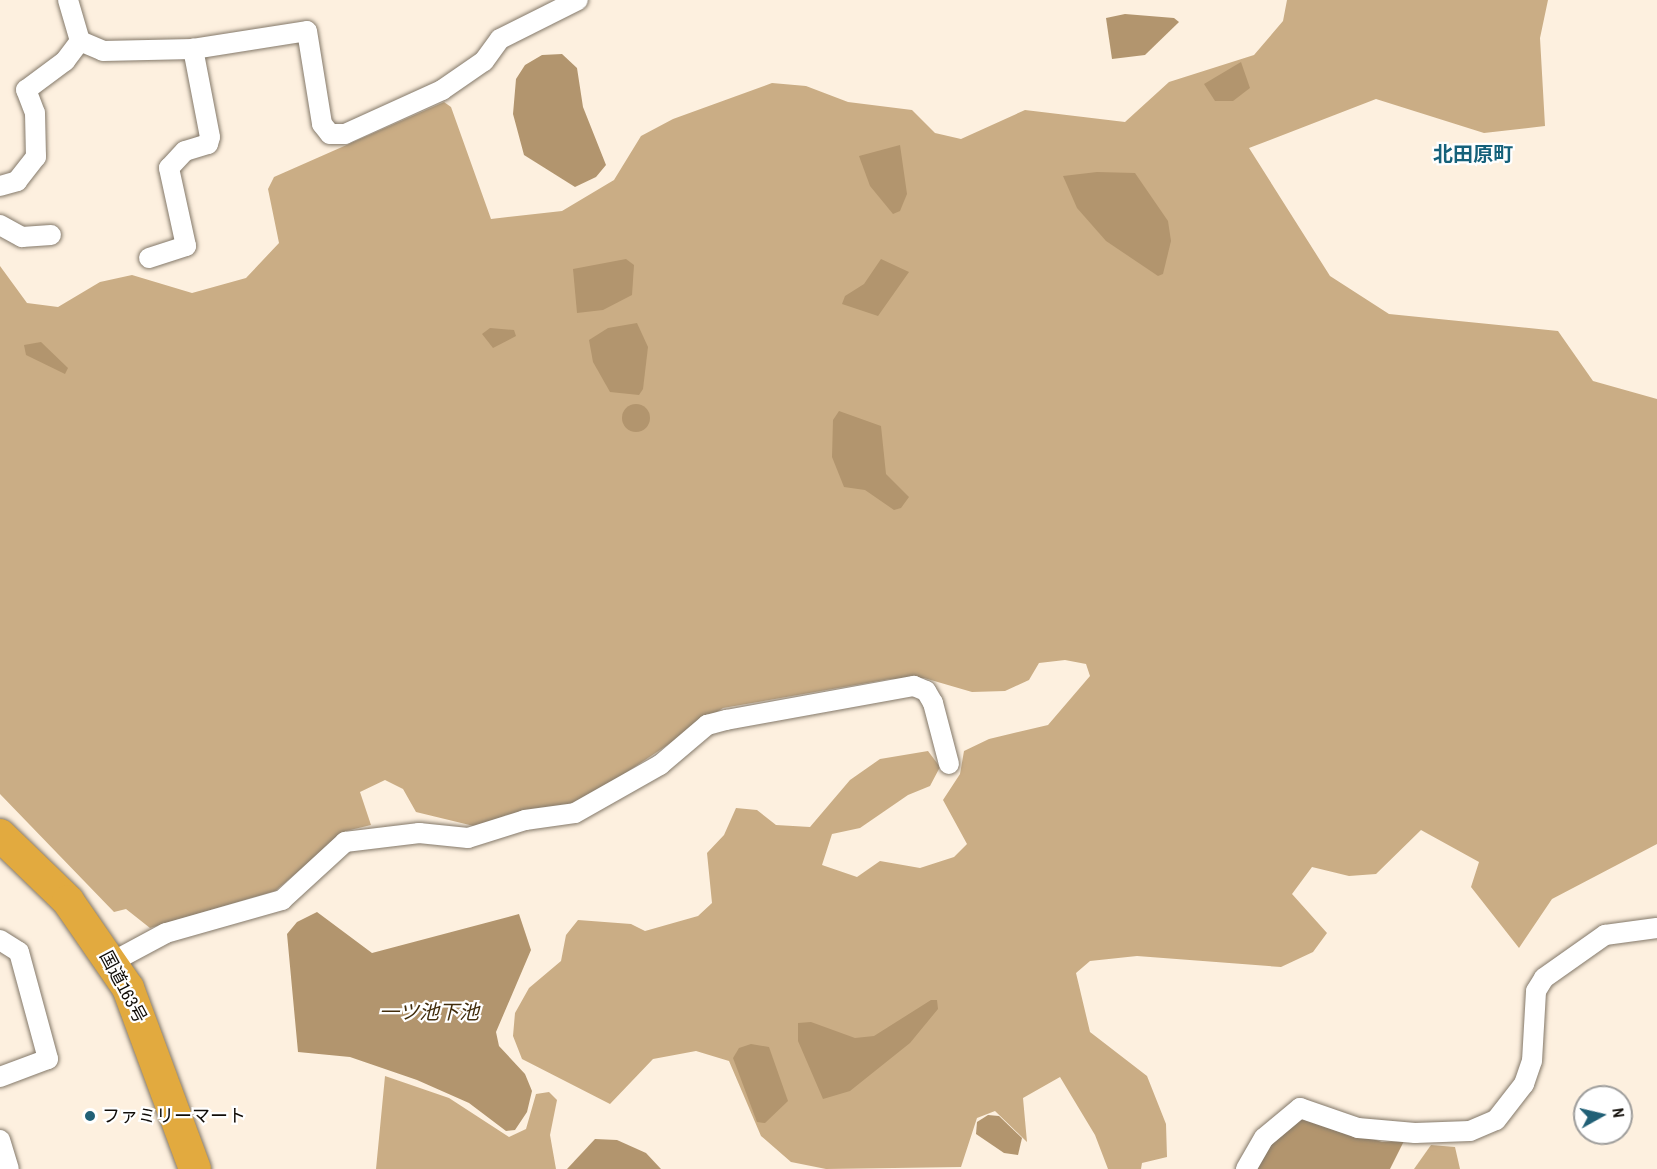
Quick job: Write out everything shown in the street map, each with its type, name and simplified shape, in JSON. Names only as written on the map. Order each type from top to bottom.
[{"type":"highway","name":"国道163号","points":[[0,836],[68,901],[112,962],[154,1050],[195,1169]]},
{"type":"street","points":[[68,0],[80,41]]},
{"type":"street","points":[[80,41],[128,54],[193,49],[307,31],[322,124],[330,134],[345,134],[442,90],[484,61],[501,39],[578,0]]},
{"type":"street","points":[[0,186],[17,181],[36,157],[34,113],[26,90],[65,61],[80,41]]},
{"type":"street","points":[[149,258],[186,246],[170,168],[185,151],[208,144],[210,136],[193,49]]},
{"type":"street","points":[[0,225],[22,237],[51,235]]},
{"type":"street","points":[[112,962],[166,933],[282,900],[345,842],[419,833],[468,838],[525,820],[575,813],[660,765],[707,725],[726,720],[914,686],[926,691],[933,702],[949,764]]},
{"type":"street","points":[[1246,1169],[1264,1138],[1300,1108],[1359,1128],[1415,1132],[1470,1131],[1496,1120],[1524,1084],[1532,1061],[1536,992],[1544,978],[1605,935],[1657,928]]},
{"type":"street","points":[[0,940],[19,952],[48,1059],[0,1077]]},
{"type":"street","points":[[0,1140],[9,1169]]},
{"type":"shaded area","points":[[1287,0],[1548,0],[1540,38],[1545,126],[1484,133],[1376,99],[1249,148],[1330,276],[1389,314],[1558,331],[1593,381],[1657,399],[1657,844],[1552,899],[1519,948],[1471,887],[1479,862],[1421,830],[1376,874],[1349,876],[1312,867],[1292,894],[1327,933],[1313,952],[1281,967],[1137,956],[1090,961],[1076,973],[1090,1032],[1147,1076],[1166,1124],[1167,1157],[1142,1163],[1141,1169],[1108,1169],[1095,1135],[1060,1077],[1023,1098],[1027,1142],[995,1111],[977,1118],[961,1167],[826,1169],[791,1162],[761,1136],[729,1061],[696,1051],[653,1059],[610,1104],[522,1059],[513,1036],[515,1013],[529,988],[561,961],[566,935],[578,920],[631,924],[645,931],[698,916],[712,903],[707,853],[724,835],[736,808],[757,810],[776,825],[810,827],[850,780],[880,759],[928,751],[940,767],[930,786],[908,795],[860,828],[832,834],[822,865],[857,877],[880,861],[920,868],[954,857],[967,844],[943,800],[960,774],[964,751],[989,739],[1048,725],[1090,676],[1086,664],[1065,660],[1039,663],[1029,680],[1005,691],[972,692],[924,678],[890,679],[723,708],[591,796],[564,807],[506,815],[482,828],[416,812],[403,789],[385,780],[360,792],[371,825],[346,831],[275,891],[150,928],[126,909],[114,912],[0,794],[0,266],[27,303],[58,307],[100,282],[132,275],[192,293],[246,278],[279,243],[268,189],[274,177],[444,102],[451,107],[491,219],[562,211],[614,180],[641,136],[673,119],[772,83],[806,86],[848,102],[912,110],[935,133],[961,139],[1025,110],[1125,122],[1169,82],[1254,55],[1283,21]]},
{"type":"shaded area","points":[[385,1076],[449,1098],[509,1137],[526,1129],[536,1094],[549,1092],[557,1100],[550,1135],[556,1169],[376,1169]]},
{"type":"shaded area","points":[[1431,1145],[1455,1147],[1460,1169],[1414,1169]]},
{"type":"water","points":[[1125,14],[1174,18],[1179,22],[1145,55],[1112,59],[1106,18]]},
{"type":"water","points":[[562,54],[577,68],[583,107],[606,165],[596,177],[575,187],[524,155],[513,114],[516,79],[525,65],[542,55]]},
{"type":"water","points":[[1241,62],[1250,88],[1233,101],[1215,101],[1204,84]]},
{"type":"water","points":[[900,145],[907,194],[900,211],[893,214],[870,186],[859,156]]},
{"type":"water","points":[[1097,172],[1135,173],[1168,221],[1171,241],[1163,274],[1158,276],[1106,241],[1077,208],[1063,176]]},
{"type":"water","points":[[626,259],[634,265],[632,295],[603,310],[577,313],[573,269]]},
{"type":"water","points":[[881,259],[909,272],[878,316],[842,304],[845,296],[864,284]]},
{"type":"water","points":[[637,323],[648,347],[643,389],[639,395],[610,392],[593,362],[589,340],[608,328]]},
{"type":"water","points":[[490,328],[514,330],[516,336],[493,348],[482,334]]},
{"type":"water","points":[[41,342],[68,368],[65,374],[26,355],[24,345]]},
{"type":"water","points":[[636,404],[646,408],[650,418],[646,428],[636,432],[626,428],[622,418],[626,408]]},
{"type":"water","points":[[839,411],[881,426],[886,474],[909,497],[901,508],[894,510],[865,490],[844,487],[832,457],[833,420]]},
{"type":"water","name":"一ツ池下池","points":[[317,912],[372,953],[519,914],[531,950],[496,1032],[499,1046],[525,1074],[532,1091],[527,1112],[515,1130],[506,1131],[469,1103],[417,1080],[350,1057],[298,1052],[287,934],[297,922]]},
{"type":"water","points":[[931,1000],[937,1000],[938,1009],[910,1043],[850,1091],[823,1099],[798,1041],[798,1023],[811,1022],[855,1038],[874,1036]]},
{"type":"water","points":[[751,1044],[769,1047],[788,1101],[765,1123],[757,1122],[733,1058],[739,1048]]},
{"type":"water","points":[[988,1115],[999,1116],[1022,1138],[1018,1155],[1004,1153],[976,1134],[977,1122]]},
{"type":"water","points":[[1300,1115],[1382,1142],[1404,1141],[1390,1169],[1257,1169],[1258,1154]]},
{"type":"water","points":[[595,1139],[617,1140],[646,1153],[661,1169],[567,1169]]},
{"type":"place","name":"ファミリーマート","points":[[90,1116]]},
{"type":"district","name":"北田原町","points":[[1473,153]]}]
